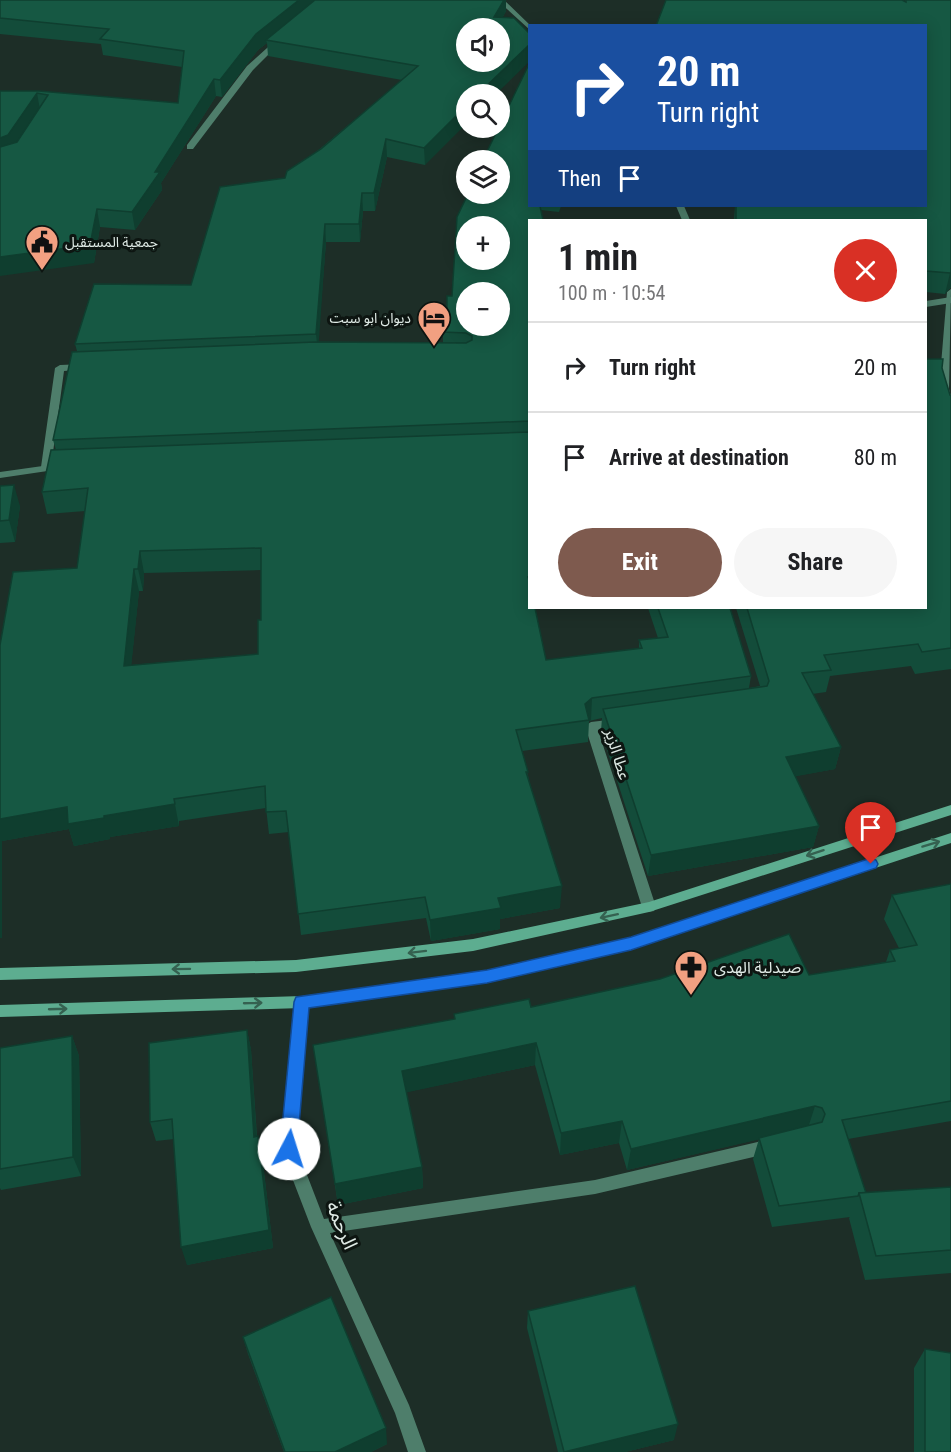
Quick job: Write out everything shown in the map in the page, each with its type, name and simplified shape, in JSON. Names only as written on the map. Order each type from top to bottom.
[{"type":"main road","points":[[0,974],[296,966],[473,945],[649,907],[951,810]]},
{"type":"main road","points":[[0,1011],[302,1002],[487,977],[631,943],[951,838]]},
{"type":"street","points":[[500,0],[528,26]]},
{"type":"street","points":[[190,147],[262,54],[287,34]]},
{"type":"street","points":[[927,304],[950,297],[944,389],[951,416]]},
{"type":"street","points":[[46,467],[60,368],[95,366]]},
{"type":"street","points":[[0,475],[46,467],[81,465]]},
{"type":"street","name":"عطا الزير","points":[[627,721],[591,726],[649,907]]},
{"type":"street","name":"الرحمة","points":[[302,1002],[289,1149],[319,1227],[403,1411],[417,1452]]},
{"type":"street","points":[[319,1227],[595,1187],[786,1143]]},
{"type":"building","points":[[0,0],[299,0],[256,34],[220,80],[214,79],[155,172],[160,172],[132,212],[97,209],[90,245],[0,257],[0,147],[17,142],[48,95],[37,93],[8,135],[0,138],[0,91],[39,91],[178,103],[184,51],[100,39],[109,29],[0,18]]},
{"type":"building","points":[[315,0],[504,0],[494,17],[514,18],[528,32],[528,46],[510,63],[510,18],[456,18],[456,72],[501,72],[488,84],[456,84],[456,116],[424,148],[386,139],[374,193],[362,193],[359,224],[325,224],[316,334],[75,344],[94,284],[191,285],[220,187],[285,178],[287,171],[321,149],[418,66],[266,40]]},
{"type":"building","points":[[666,0],[902,0],[906,2],[906,0],[951,0],[951,272],[927,271],[927,219],[736,219],[736,207],[927,207],[927,24],[657,24]]},
{"type":"building","points":[[528,66],[528,207],[540,207],[543,219],[528,219],[528,421],[53,440],[72,352],[315,342],[466,343],[472,340],[472,336],[510,336],[510,282],[456,282],[456,333],[443,332],[443,317],[447,317],[447,296],[452,296],[456,233],[456,270],[510,270],[510,216],[457,216],[463,204],[510,204],[510,150],[488,150],[494,138],[510,138],[510,104]]},
{"type":"building","points":[[927,359],[943,359],[942,368],[951,396],[951,648],[922,652],[918,644],[824,655],[831,670],[802,673],[841,747],[786,757],[819,826],[651,855],[603,709],[767,686],[769,681],[747,609],[927,609]]},
{"type":"building","points":[[528,432],[528,609],[535,609],[546,660],[642,648],[639,640],[668,637],[658,609],[730,609],[751,676],[592,698],[585,704],[589,720],[516,730],[528,772],[526,772],[562,886],[498,898],[501,908],[430,920],[425,897],[298,914],[286,811],[266,812],[265,786],[174,799],[175,804],[68,824],[67,807],[0,819],[0,645],[13,572],[77,568],[88,488],[42,492],[51,450]],"holes":[[[261,548],[261,620],[258,620],[258,654],[124,666],[134,569],[138,569],[140,551]]]},
{"type":"building","points":[[14,485],[9,520],[0,521],[0,486]]},
{"type":"building","points":[[951,884],[951,1101],[842,1120],[866,1193],[779,1206],[759,1138],[822,1122],[825,1114],[822,1108],[815,1106],[631,1149],[622,1121],[561,1133],[536,1043],[402,1071],[422,1167],[335,1184],[313,1045],[455,1019],[454,1014],[529,999],[531,1007],[660,979],[789,934],[809,975],[895,961],[890,950],[917,945],[892,895]]},
{"type":"building","points":[[247,1030],[254,1137],[258,1136],[269,1230],[181,1247],[172,1119],[150,1122],[149,1043]]},
{"type":"building","points":[[72,1036],[73,1157],[0,1169],[0,1048]]},
{"type":"building","points":[[951,1187],[951,1250],[876,1256],[859,1193]]},
{"type":"building","points":[[635,1286],[678,1424],[564,1452],[528,1311]]},
{"type":"building","points":[[331,1297],[386,1428],[335,1452],[285,1452],[243,1337]]},
{"type":"building","points":[[925,1349],[951,1353],[951,1452],[925,1452]]},
{"type":"place","name":"جمعية المستقبل","points":[[42,271]]},
{"type":"place","name":"ديوان ابو سبت","points":[[434,347]]},
{"type":"place","name":"صيدلية الهدى","points":[[691,996]]},
{"type":"route","points":[[289,1149],[302,1002],[487,977],[631,943],[871,864]]}]
